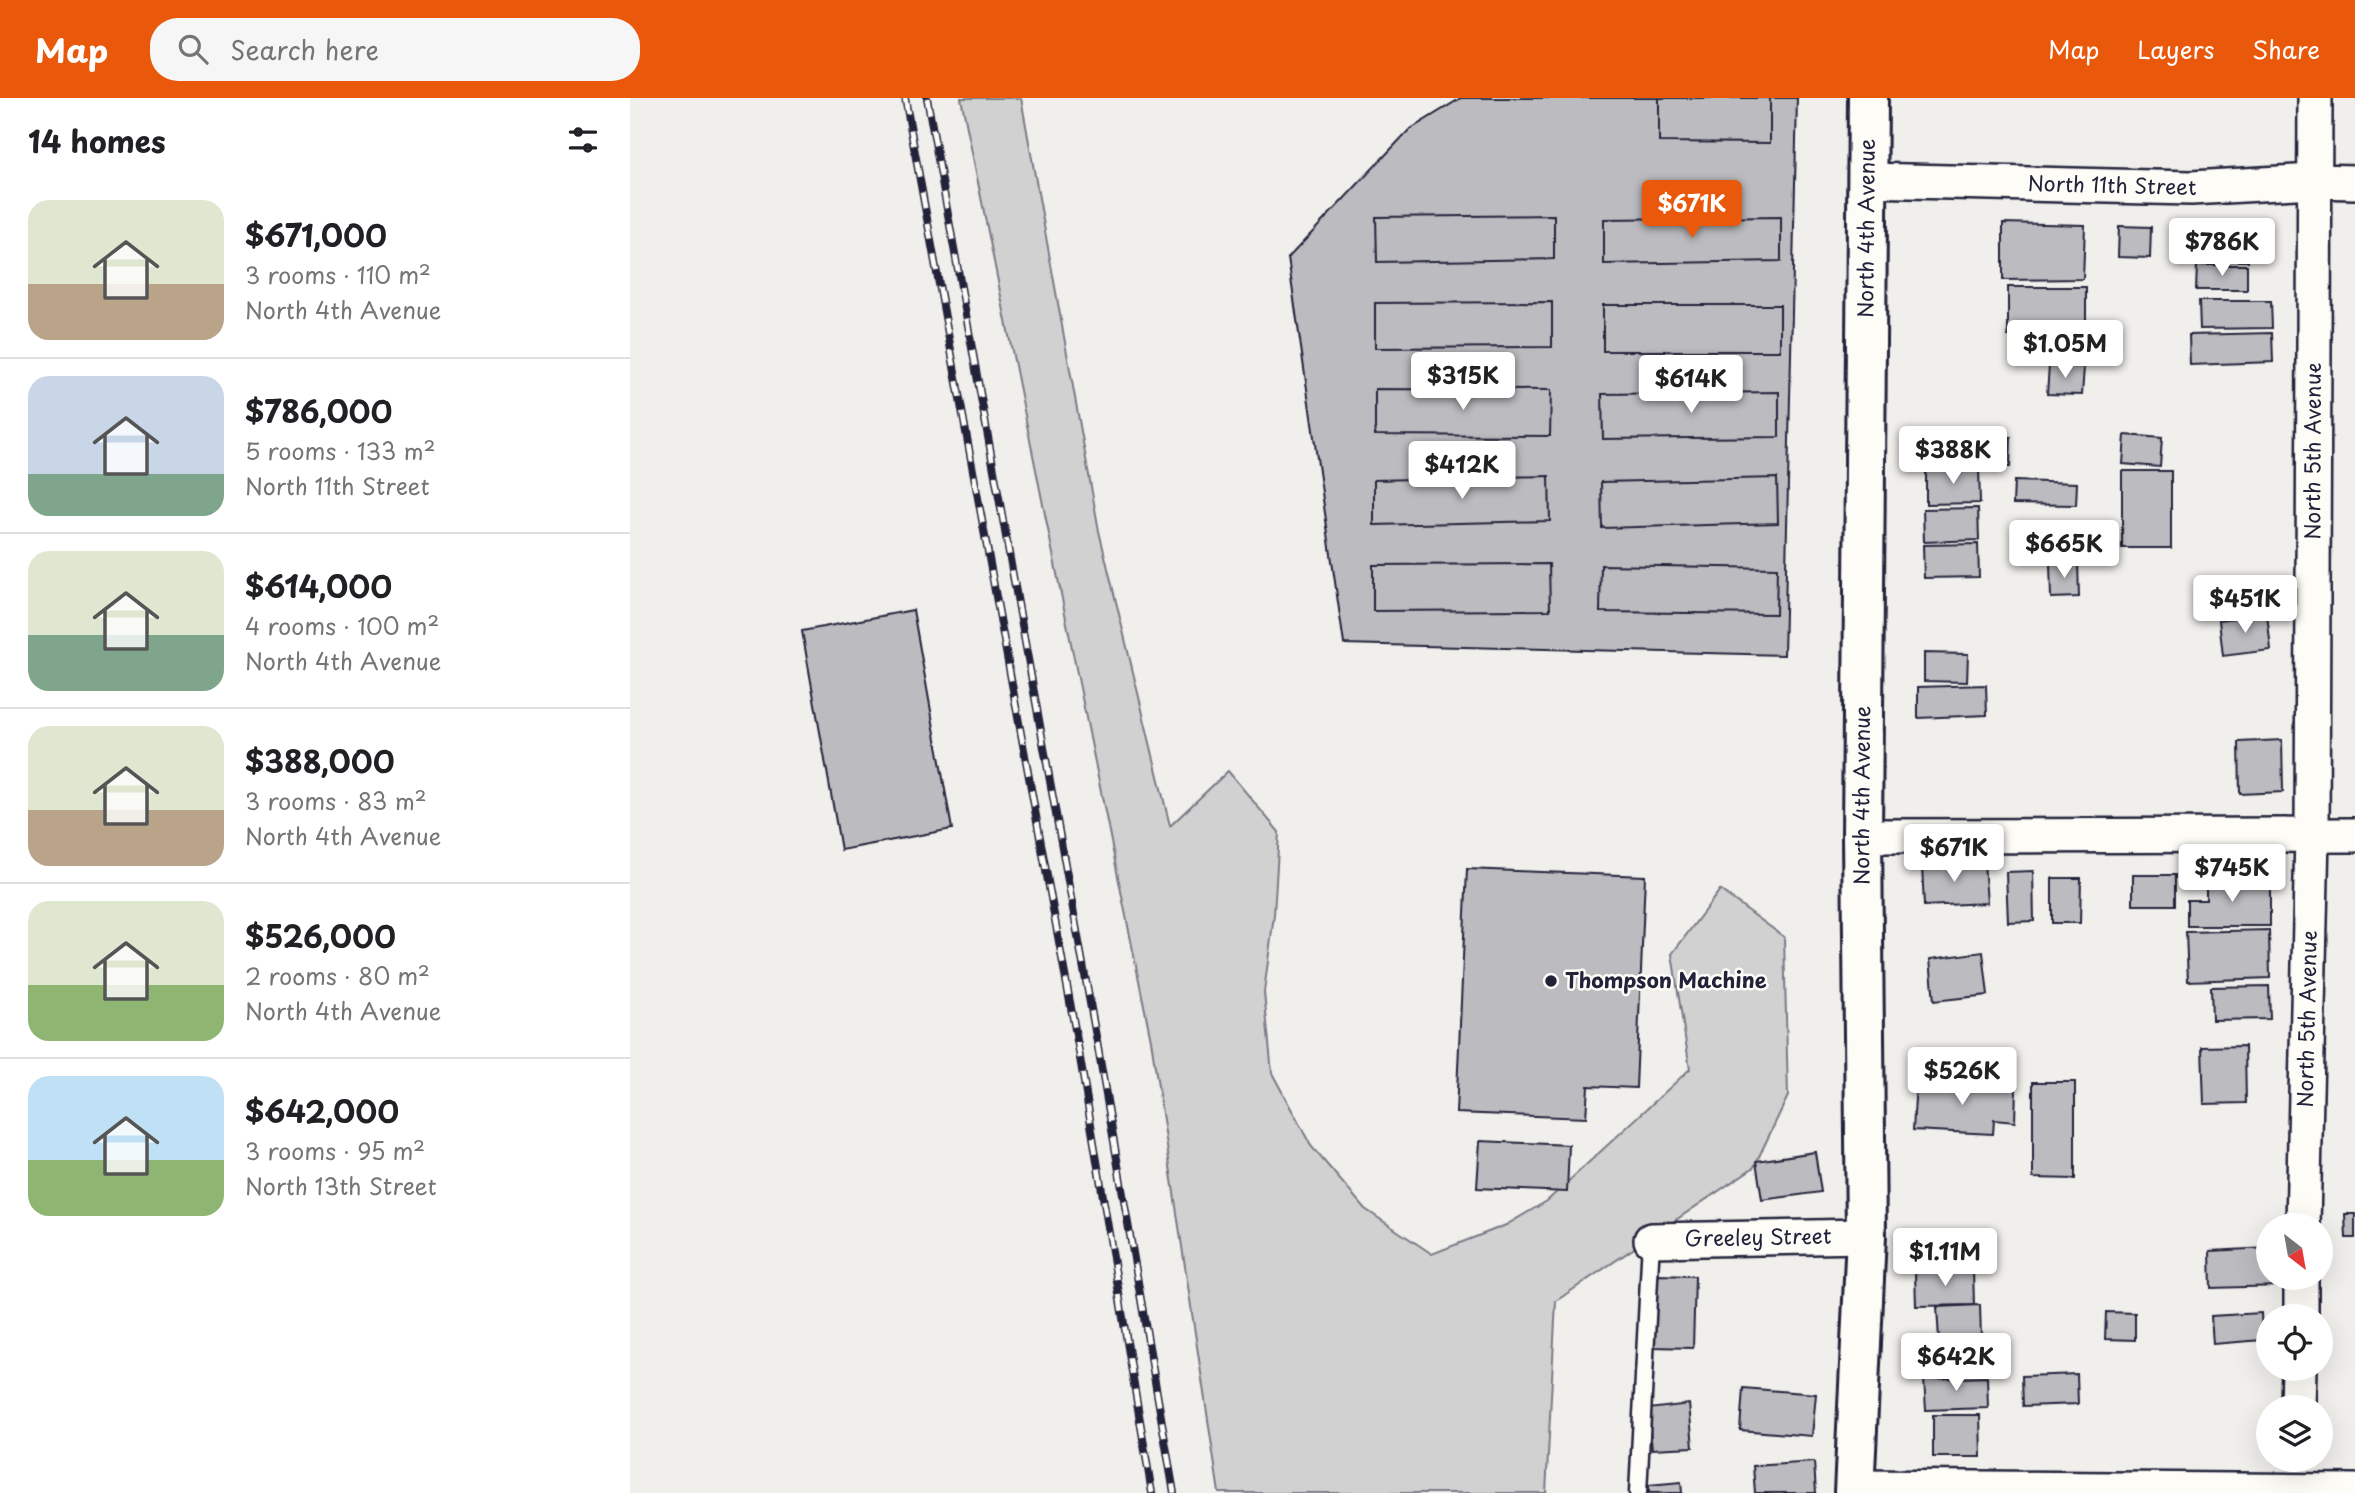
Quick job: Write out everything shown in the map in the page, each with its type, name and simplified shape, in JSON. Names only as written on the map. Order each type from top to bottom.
[{"type":"main road","name":"North 4th Avenue","points":[[1854,1490],[1866,1237],[1862,836],[1868,98]]},
{"type":"street","name":"North 5th Avenue","points":[[2303,1213],[2312,835],[2315,98]]},
{"type":"street","name":"North 11th Street","points":[[1867,180],[2191,188],[2314,181],[2355,182]]},
{"type":"street","points":[[1862,836],[2355,835]]},
{"type":"street","name":"Greeley Street","points":[[1650,1240],[1866,1237]]},
{"type":"street","points":[[1854,1490],[2297,1481],[2355,1491]]},
{"type":"lane","points":[[1637,1493],[1650,1240]]},
{"type":"shaded area","points":[[961,98],[1021,98],[1099,531],[1170,826],[1228,771],[1279,832],[1274,915],[1264,992],[1272,1073],[1311,1146],[1365,1209],[1432,1254],[1506,1225],[1547,1201],[1690,1069],[1672,954],[1720,890],[1784,937],[1788,1096],[1754,1167],[1556,1301],[1546,1493],[1219,1493],[1151,1040]]},
{"type":"building","points":[[1461,98],[1797,98],[1784,655],[1344,644],[1288,258],[1409,130]]},
{"type":"building","points":[[1659,98],[1770,98],[1770,143],[1659,142]]},
{"type":"building","points":[[1554,215],[1554,259],[1377,262],[1376,217]]},
{"type":"building","points":[[1781,217],[1781,261],[1604,264],[1604,219]]},
{"type":"building","points":[[2003,223],[2085,225],[2083,279],[2003,280]]},
{"type":"building","points":[[2119,226],[2151,227],[2150,258],[2118,257]]},
{"type":"building","points":[[2186,231],[2249,232],[2248,261],[2186,260]]},
{"type":"building","points":[[2197,265],[2247,265],[2247,290],[2196,290]]},
{"type":"building","points":[[2008,287],[2086,287],[2086,336],[2008,336]]},
{"type":"building","points":[[2199,301],[2271,301],[2272,328],[2200,329]]},
{"type":"building","points":[[1552,302],[1552,347],[1375,348],[1375,303]]},
{"type":"building","points":[[1603,305],[1780,305],[1780,351],[1603,351]]},
{"type":"building","points":[[2272,333],[2273,362],[2190,365],[2189,335]]},
{"type":"building","points":[[2049,365],[2084,367],[2082,395],[2047,394]]},
{"type":"building","points":[[1375,389],[1551,390],[1550,436],[1375,435]]},
{"type":"building","points":[[1779,392],[1779,437],[1603,439],[1602,394]]},
{"type":"building","points":[[2125,435],[2162,438],[2160,467],[2123,464]]},
{"type":"building","points":[[1923,436],[2011,437],[2010,467],[1923,465]]},
{"type":"building","points":[[1979,468],[1980,503],[1926,504],[1926,469]]},
{"type":"building","points":[[2122,471],[2171,471],[2171,548],[2122,548]]},
{"type":"building","points":[[1549,476],[1550,521],[1374,525],[1374,480]]},
{"type":"building","points":[[1777,478],[1778,523],[1602,528],[1601,482]]},
{"type":"building","points":[[2014,481],[2077,483],[2076,505],[2013,504]]},
{"type":"building","points":[[1978,508],[1979,540],[1924,542],[1923,509]]},
{"type":"building","points":[[1978,544],[1979,577],[1924,578],[1923,545]]},
{"type":"building","points":[[2078,562],[2079,597],[2051,598],[2050,563]]},
{"type":"building","points":[[1549,564],[1550,610],[1373,611],[1373,565]]},
{"type":"building","points":[[1601,565],[1777,568],[1776,614],[1600,612]]},
{"type":"building","points":[[913,610],[952,829],[841,850],[802,631]]},
{"type":"building","points":[[2267,614],[2271,650],[2223,656],[2219,620]]},
{"type":"building","points":[[1924,653],[1968,654],[1967,682],[1924,681]]},
{"type":"building","points":[[1986,685],[1987,715],[1918,718],[1918,687]]},
{"type":"building","points":[[2282,740],[2283,792],[2240,794],[2239,742]]},
{"type":"building","points":[[1984,862],[1987,903],[1924,906],[1922,866]]},
{"type":"building","name":"Thompson Machine","points":[[1467,869],[1645,876],[1636,1088],[1588,1086],[1586,1118],[1456,1113]]},
{"type":"building","points":[[2033,871],[2034,921],[2008,922],[2006,872]]},
{"type":"building","points":[[2133,875],[2175,875],[2175,905],[2133,905]]},
{"type":"building","points":[[2052,878],[2081,878],[2080,923],[2052,923]]},
{"type":"building","points":[[2206,879],[2270,879],[2270,926],[2187,926],[2187,900],[2206,900]]},
{"type":"building","points":[[2269,930],[2270,978],[2188,981],[2186,932]]},
{"type":"building","points":[[1983,952],[1988,995],[1934,1001],[1930,959]]},
{"type":"building","points":[[2269,986],[2270,1019],[2212,1020],[2211,987]]},
{"type":"building","points":[[2245,1046],[2246,1103],[2204,1104],[2202,1047]]},
{"type":"building","points":[[1916,1082],[2016,1087],[2015,1122],[1994,1120],[1993,1134],[1913,1130]]},
{"type":"building","points":[[2033,1082],[2075,1082],[2075,1179],[2033,1178]]},
{"type":"building","points":[[1480,1141],[1569,1145],[1567,1192],[1477,1188]]},
{"type":"building","points":[[1815,1152],[1821,1192],[1762,1200],[1756,1161]]},
{"type":"building","points":[[2345,1214],[2355,1214],[2355,1238],[2346,1238]]},
{"type":"building","points":[[1973,1235],[1974,1268],[1916,1270],[1915,1237]]},
{"type":"building","points":[[2256,1249],[2256,1287],[2211,1288],[2210,1251]]},
{"type":"building","points":[[1973,1270],[1974,1305],[1916,1306],[1915,1272]]},
{"type":"building","points":[[1655,1275],[1695,1276],[1693,1348],[1653,1347]]},
{"type":"building","points":[[1980,1305],[1981,1339],[1939,1340],[1937,1307]]},
{"type":"building","points":[[2106,1312],[2135,1313],[2135,1340],[2105,1339]]},
{"type":"building","points":[[2256,1313],[2256,1340],[2213,1344],[2211,1316]]},
{"type":"building","points":[[1982,1340],[1984,1370],[1925,1374],[1923,1345]]},
{"type":"building","points":[[2077,1374],[2078,1404],[2023,1406],[2022,1376]]},
{"type":"building","points":[[1987,1377],[1988,1408],[1926,1410],[1924,1379]]},
{"type":"building","points":[[1743,1388],[1816,1394],[1812,1436],[1740,1430]]},
{"type":"building","points":[[1689,1404],[1693,1447],[1652,1449],[1648,1409]]},
{"type":"building","points":[[1933,1415],[1980,1415],[1981,1457],[1933,1457]]},
{"type":"building","points":[[1814,1462],[1816,1493],[1755,1493],[1753,1466]]},
{"type":"building","points":[[1681,1482],[1682,1493],[1649,1493],[1649,1485]]},
{"type":"railway","points":[[905,98],[1078,1046],[1152,1493]]},
{"type":"railway","points":[[927,98],[1097,1042],[1174,1493]]},
{"type":"place","name":"Thompson Machine","points":[[1551,981]]}]
